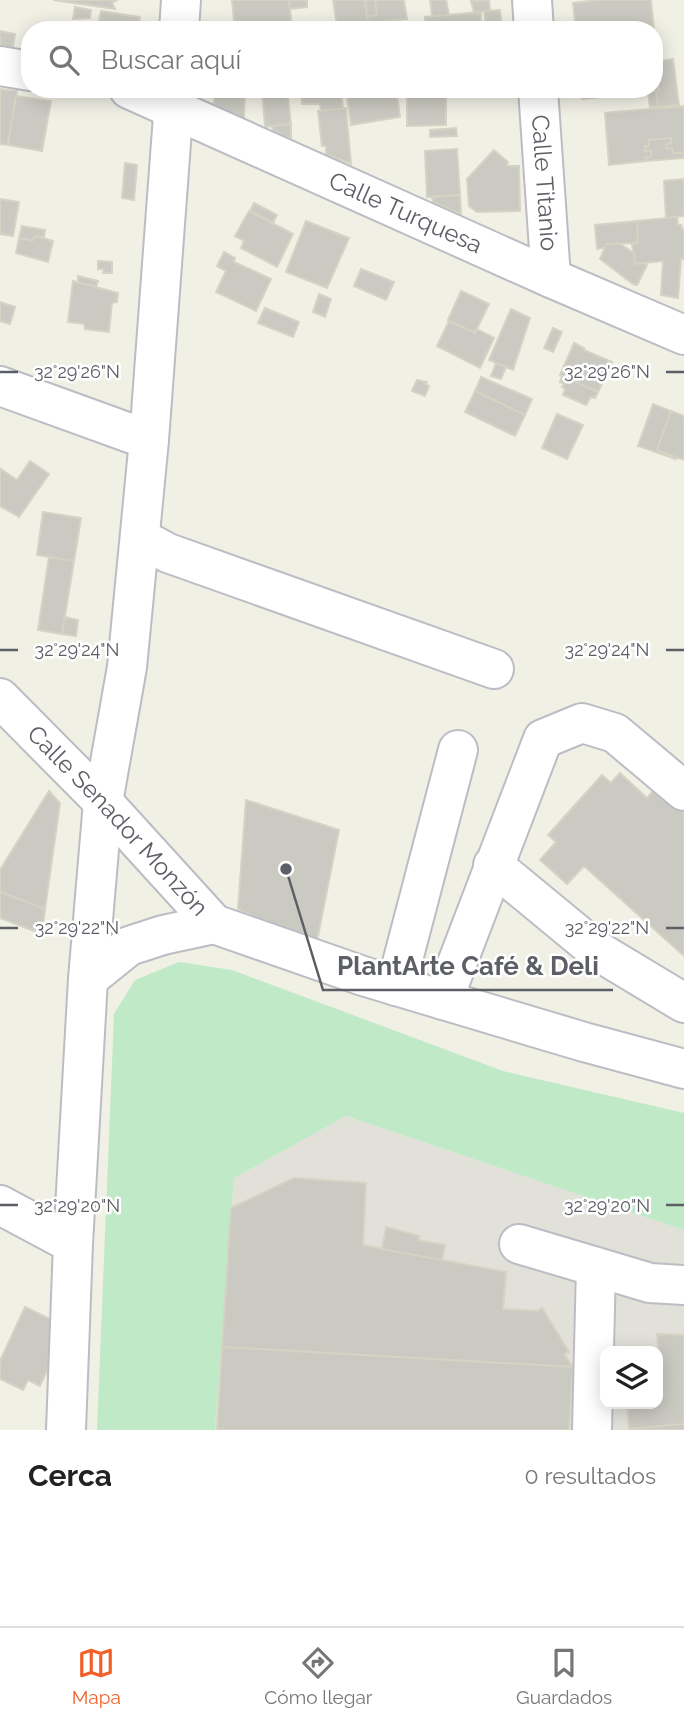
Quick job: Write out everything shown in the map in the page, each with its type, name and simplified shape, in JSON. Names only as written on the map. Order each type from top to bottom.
[{"type":"street","points":[[180,21],[181,0]]},
{"type":"street","points":[[532,0],[533,21]]},
{"type":"street","points":[[0,66],[21,70]]},
{"type":"street","name":"Calle Titanio","points":[[539,98],[551,278]]},
{"type":"street","points":[[66,1430],[88,979],[103,802],[127,667],[140,537],[175,99]]},
{"type":"street","name":"Calle Turquesa","points":[[175,99],[551,278],[684,335]]},
{"type":"street","points":[[0,386],[149,440]]},
{"type":"street","points":[[140,537],[168,552],[495,669]]},
{"type":"street","name":"Calle Senador Monzón","points":[[0,698],[103,802],[214,924],[396,986],[684,1069]]},
{"type":"street","points":[[443,1000],[543,739],[582,723],[615,733],[684,791]]},
{"type":"street","points":[[396,986],[458,750]]},
{"type":"street","points":[[493,865],[596,950],[684,1003]]},
{"type":"street","points":[[88,979],[129,946],[163,935],[214,924]]},
{"type":"street","points":[[0,1205],[73,1244]]},
{"type":"street","points":[[519,1244],[650,1283],[684,1285]]},
{"type":"street","points":[[592,1430],[596,1267]]},
{"type":"shaded area","points":[[346,1116],[684,1230],[684,1430],[215,1430],[234,1178]]},
{"type":"green space","points":[[179,962],[232,970],[503,1071],[684,1113],[684,1230],[346,1116],[234,1178],[215,1430],[97,1430],[114,1014],[135,980]]},
{"type":"building","points":[[53,0],[117,0],[112,3],[115,9]]},
{"type":"building","points":[[232,0],[289,0],[291,21],[234,21]]},
{"type":"building","points":[[289,0],[307,0],[307,7],[290,9]]},
{"type":"building","points":[[333,0],[365,0],[368,21],[336,21]]},
{"type":"building","points":[[365,0],[375,0],[377,15],[367,16]]},
{"type":"building","points":[[375,0],[404,0],[407,19],[368,21],[367,16],[377,15]]},
{"type":"building","points":[[430,0],[446,0],[449,15],[432,16]]},
{"type":"building","points":[[489,0],[490,11],[474,12],[471,1]]},
{"type":"building","points":[[651,0],[653,21],[575,21],[573,3]]},
{"type":"building","points":[[75,7],[91,10],[90,18],[73,19]]},
{"type":"building","points":[[500,10],[501,21],[485,21],[484,11]]},
{"type":"building","points":[[101,11],[140,17],[139,21],[99,21]]},
{"type":"building","points":[[481,12],[481,21],[425,21],[425,17]]},
{"type":"building","points":[[0,31],[15,34],[12,54],[0,52]]},
{"type":"building","points":[[673,59],[679,105],[658,107],[657,98],[663,98],[663,61]]},
{"type":"building","points":[[0,89],[17,91],[8,145],[0,144]]},
{"type":"building","points":[[16,96],[51,101],[42,151],[8,145]]},
{"type":"building","points":[[214,98],[245,98],[244,119],[214,106]]},
{"type":"building","points":[[263,98],[288,98],[291,124],[265,127]]},
{"type":"building","points":[[302,98],[342,98],[343,109],[321,111],[320,104],[302,104]]},
{"type":"building","points":[[347,98],[397,98],[400,117],[351,125]]},
{"type":"building","points":[[407,98],[446,98],[446,125],[407,126]]},
{"type":"building","points":[[649,98],[657,98],[658,107],[650,107]]},
{"type":"building","points":[[684,106],[684,153],[673,153],[672,148],[666,149],[671,138],[649,140],[645,151],[651,150],[651,157],[646,157],[646,161],[609,165],[605,113]]},
{"type":"building","points":[[346,108],[351,164],[326,154],[326,146],[322,146],[318,111]]},
{"type":"building","points":[[291,124],[291,139],[273,131],[272,126]]},
{"type":"building","points":[[456,128],[457,136],[430,137],[430,130]]},
{"type":"building","points":[[671,138],[666,149],[672,148],[673,153],[684,153],[684,158],[646,161],[646,157],[651,157],[651,150],[645,151],[649,140]]},
{"type":"building","points":[[457,149],[460,195],[427,197],[425,151]]},
{"type":"building","points":[[494,150],[508,162],[507,166],[519,166],[520,211],[477,212],[469,206],[467,179]]},
{"type":"building","points":[[125,163],[137,165],[134,200],[122,198]]},
{"type":"building","points":[[684,179],[684,216],[666,218],[664,181]]},
{"type":"building","points":[[460,195],[461,214],[433,202],[432,197]]},
{"type":"building","points":[[0,199],[19,202],[13,236],[0,234]]},
{"type":"building","points":[[254,203],[277,215],[273,223],[250,211]]},
{"type":"building","points":[[249,211],[293,234],[277,267],[241,248],[244,241],[235,236]]},
{"type":"building","points":[[677,217],[678,225],[681,225],[684,232],[684,259],[681,259],[678,298],[661,295],[663,261],[635,264],[632,244],[638,243],[637,221]]},
{"type":"building","points":[[306,221],[349,238],[327,288],[286,272]]},
{"type":"building","points":[[637,221],[638,243],[606,244],[607,247],[597,249],[595,225]]},
{"type":"building","points":[[22,226],[45,230],[44,237],[36,236],[32,241],[19,238]]},
{"type":"building","points":[[36,236],[53,241],[48,262],[16,253],[19,238],[32,241]]},
{"type":"building","points":[[606,244],[620,244],[634,253],[635,264],[647,265],[637,285],[600,259]]},
{"type":"building","points":[[224,252],[235,258],[234,262],[271,279],[256,311],[216,292],[226,271],[217,266]]},
{"type":"building","points":[[98,261],[112,262],[112,273],[103,273],[104,269],[98,269]]},
{"type":"building","points":[[361,269],[394,282],[386,300],[354,286]]},
{"type":"building","points":[[78,276],[98,281],[96,287],[78,282]]},
{"type":"building","points":[[73,281],[118,293],[117,302],[112,303],[109,332],[85,329],[84,324],[68,322]]},
{"type":"building","points":[[461,291],[489,304],[475,333],[448,320]]},
{"type":"building","points":[[319,294],[331,299],[325,317],[313,312]]},
{"type":"building","points":[[0,302],[15,307],[10,324],[0,321]]},
{"type":"building","points":[[265,308],[299,322],[293,337],[258,323]]},
{"type":"building","points":[[511,309],[530,318],[513,370],[489,360]]},
{"type":"building","points":[[449,321],[475,333],[477,329],[494,338],[480,368],[437,346]]},
{"type":"building","points":[[553,328],[562,332],[553,352],[544,348]]},
{"type":"building","points":[[574,343],[612,362],[598,392],[560,375]]},
{"type":"building","points":[[496,363],[506,367],[501,379],[491,376]]},
{"type":"building","points":[[562,376],[598,392],[595,398],[591,397],[586,405],[563,395],[564,384],[560,382]]},
{"type":"building","points":[[481,377],[532,399],[525,415],[475,391]]},
{"type":"building","points":[[417,380],[427,382],[425,384],[429,386],[425,396],[412,391]]},
{"type":"building","points":[[475,391],[525,415],[515,436],[465,412]]},
{"type":"building","points":[[653,404],[671,411],[657,450],[676,459],[638,446]]},
{"type":"building","points":[[671,411],[684,416],[684,460],[657,450]]},
{"type":"building","points":[[557,414],[583,425],[567,459],[542,448]]},
{"type":"building","points":[[30,461],[49,474],[19,517],[0,506],[0,472],[1,469],[17,480]]},
{"type":"building","points":[[43,512],[81,518],[74,561],[37,555]]},
{"type":"building","points":[[49,557],[74,561],[62,634],[38,630]]},
{"type":"building","points":[[65,617],[78,620],[76,636],[62,634]]},
{"type":"building","points":[[620,773],[647,798],[662,781],[684,801],[684,956],[584,866],[567,884],[540,860],[556,842],[548,835],[602,775],[611,783]]},
{"type":"building","points":[[49,791],[60,803],[45,909],[0,892],[0,870]]},
{"type":"building","points":[[246,800],[339,830],[316,946],[238,909]]},
{"type":"building","points":[[0,892],[45,909],[42,934],[0,918]]},
{"type":"building","points":[[294,1178],[366,1183],[363,1245],[506,1272],[503,1309],[538,1311],[542,1308],[569,1352],[564,1354],[573,1367],[222,1347],[231,1208]]},
{"type":"building","points":[[386,1227],[419,1236],[418,1240],[445,1245],[442,1260],[382,1249]]},
{"type":"building","points":[[25,1307],[54,1321],[63,1337],[40,1386],[28,1380],[23,1390],[0,1379],[0,1361]]},
{"type":"building","points":[[657,1334],[684,1335],[684,1424],[629,1429],[627,1409],[663,1409],[663,1346],[658,1346]]},
{"type":"building","points":[[222,1347],[573,1367],[569,1430],[217,1430]]},
{"type":"building","points":[[684,1424],[684,1430],[629,1430],[629,1429]]},
{"type":"place","name":"PlantArte Café & Deli","points":[[286,869]]}]
